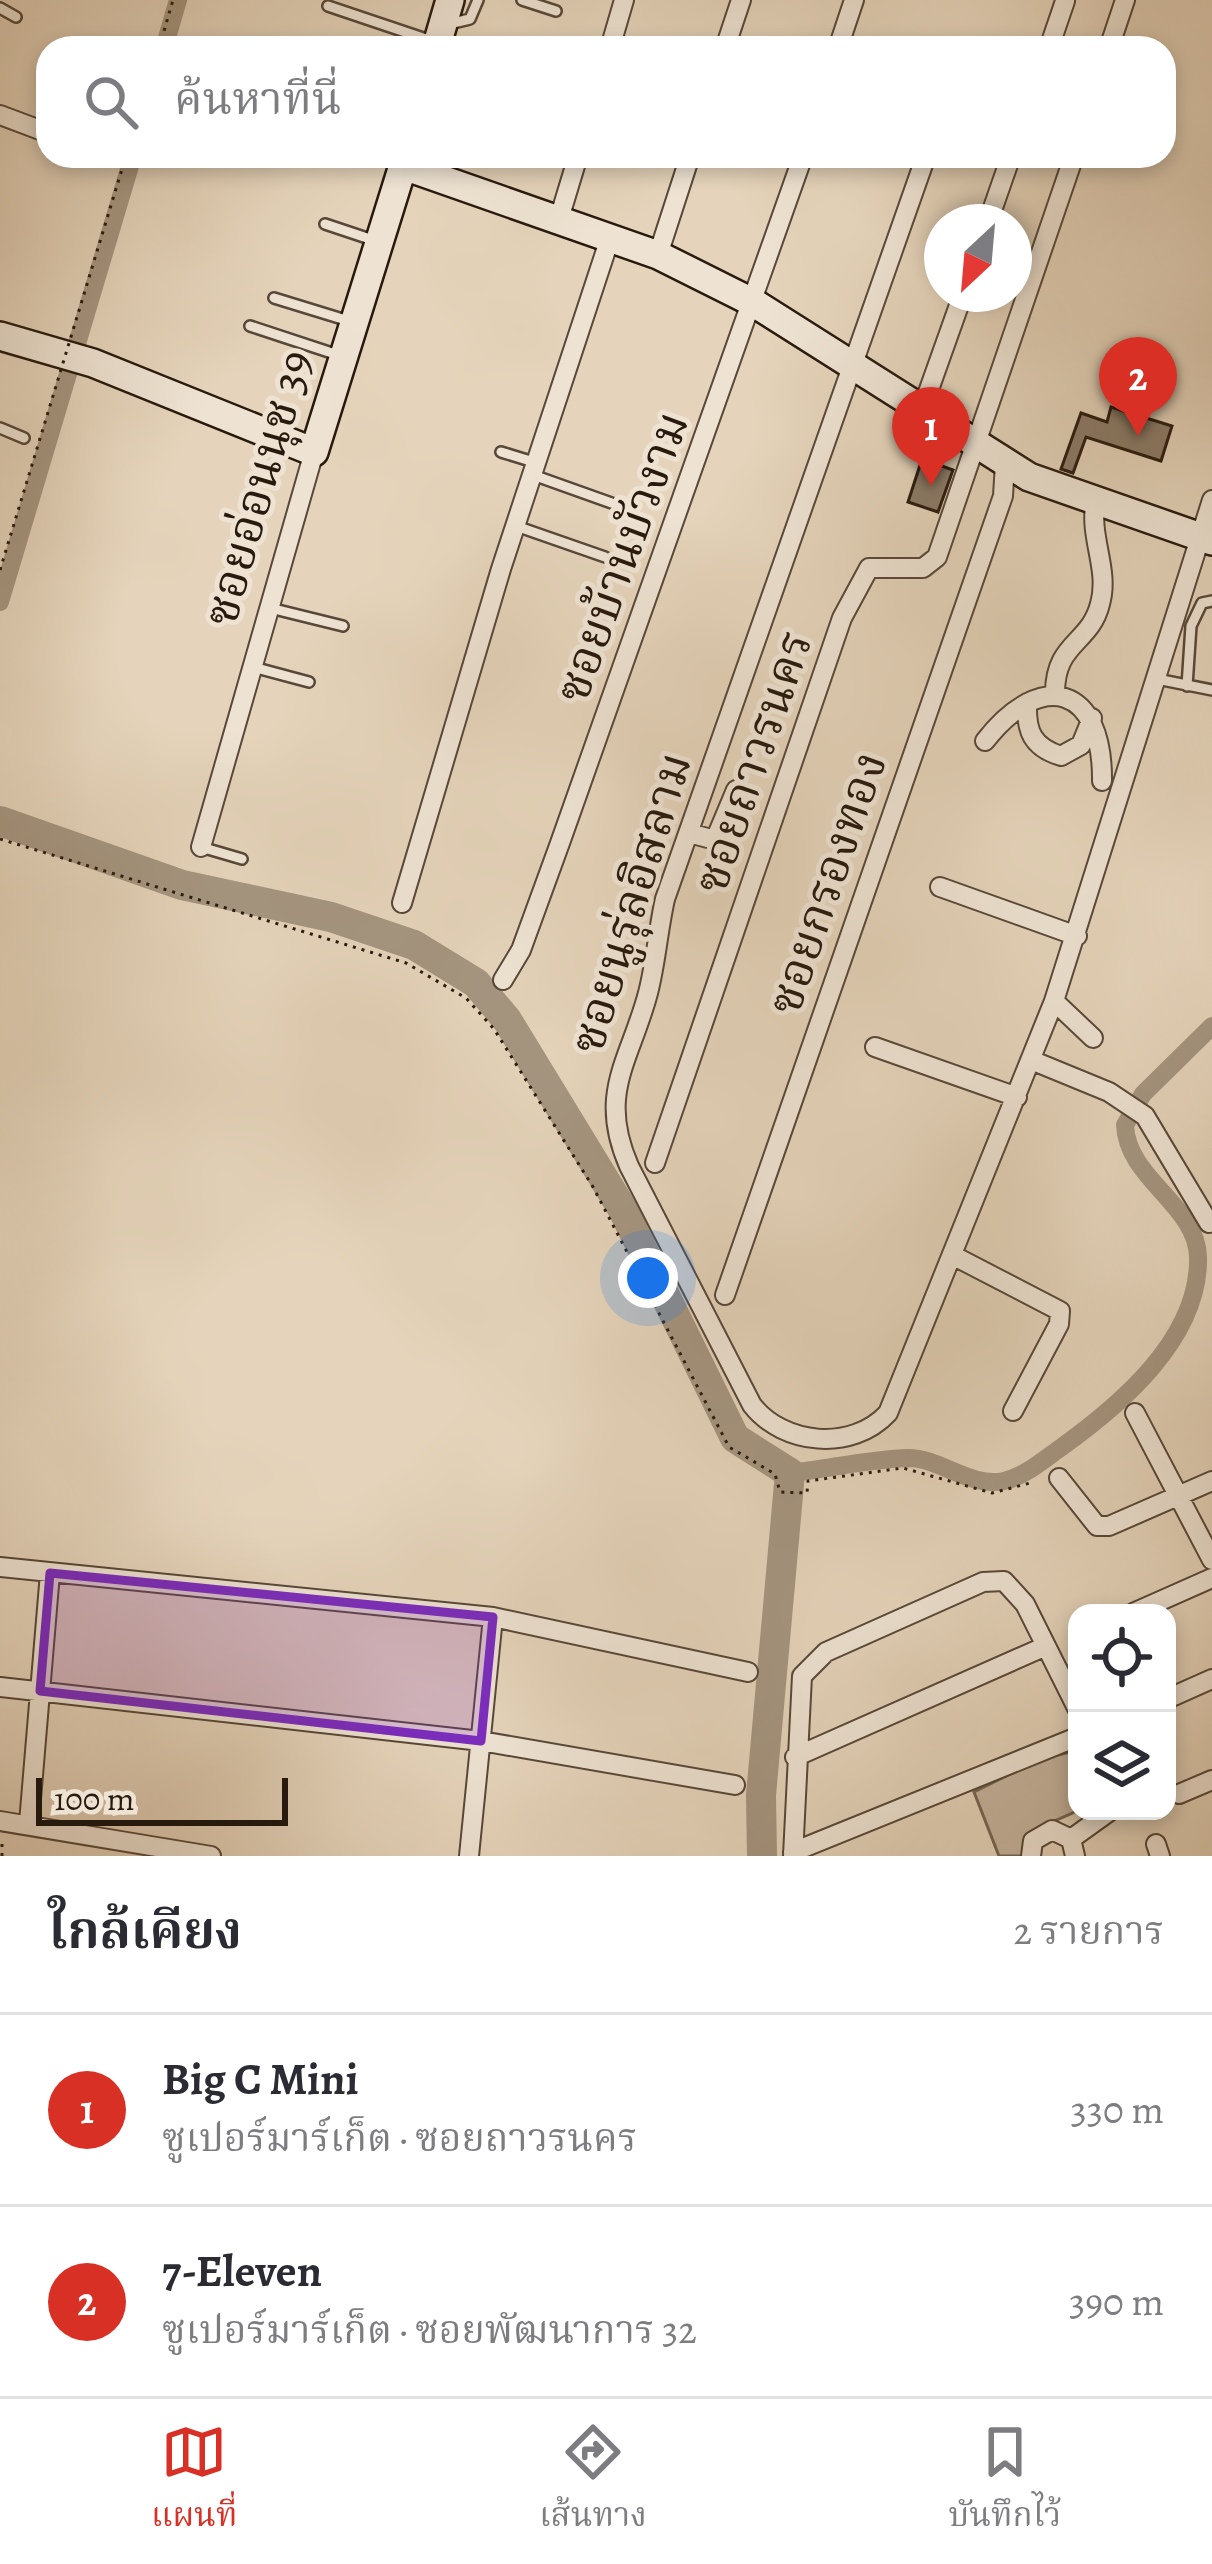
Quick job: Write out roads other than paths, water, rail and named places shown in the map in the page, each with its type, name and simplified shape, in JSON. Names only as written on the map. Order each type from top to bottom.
[{"type":"street","points":[[614,36],[624,0]]},
{"type":"street","points":[[729,36],[741,0]]},
{"type":"street","points":[[842,36],[854,0]]},
{"type":"street","points":[[1113,36],[1125,0]]},
{"type":"street","points":[[1052,36],[1065,1]]},
{"type":"street","points":[[0,115],[36,128]]},
{"type":"street","name":"ซอยอ่อนนุช 39","points":[[201,847],[314,452],[403,168]]},
{"type":"street","points":[[424,168],[658,255],[754,304],[1017,470],[1206,539]]},
{"type":"street","points":[[559,219],[574,168]]},
{"type":"street","points":[[658,255],[686,168]]},
{"type":"street","name":"ซอยบ้านบัวงาม","points":[[503,980],[521,950],[754,304],[798,168]]},
{"type":"street","name":"ซอยนูรุ่ลอิสลาม","points":[[922,168],[665,899],[648,993],[615,1088],[617,1138],[752,1405],[788,1435],[817,1440],[878,1425],[888,1413],[954,1256]]},
{"type":"street","points":[[994,204],[1007,168]]},
{"type":"street","points":[[977,448],[1069,168]]},
{"type":"street","points":[[402,903],[516,526],[610,238]]},
{"type":"street","points":[[921,412],[957,312]]},
{"type":"street","points":[[0,336],[76,358],[314,452]]},
{"type":"street","name":"ซอยถาวรนคร","points":[[655,1163],[842,618],[869,568],[930,566],[944,543],[977,448]]},
{"type":"street","name":"ซอยกรองทอง","points":[[725,1295],[1003,496],[1017,470]]},
{"type":"street","points":[[1013,1412],[1059,1324],[1060,1311],[954,1256],[1054,1001],[1206,539],[1212,500]]},
{"type":"street","points":[[1055,693],[1058,660],[1098,613],[1103,596],[1092,519],[1096,501]]},
{"type":"street","points":[[986,741],[1010,712],[1055,693],[1075,700],[1092,718],[1103,749],[1102,781]]},
{"type":"street","points":[[1027,703],[1030,735],[1043,750],[1061,756],[1081,745],[1092,718]]},
{"type":"street","points":[[689,832],[715,839],[736,790]]},
{"type":"street","points":[[940,887],[1076,936]]},
{"type":"street","points":[[1054,1001],[1094,1038]]},
{"type":"street","points":[[875,1047],[1017,1097]]},
{"type":"street","points":[[1031,1060],[1125,1102],[1145,1116],[1208,1223]]},
{"type":"street","points":[[1135,1413],[1212,1560]]},
{"type":"street","points":[[1060,1478],[1097,1526],[1212,1480]]},
{"type":"street","points":[[0,1568],[493,1617],[748,1672]]},
{"type":"street","points":[[28,1823],[50,1573]]},
{"type":"street","points":[[1153,1604],[1212,1578]]},
{"type":"street","points":[[1068,1690],[1012,1585],[996,1580],[812,1661],[802,1676],[793,1854],[1068,1741]]},
{"type":"street","points":[[469,1856],[493,1617]]},
{"type":"street","points":[[795,1757],[1046,1646]]},
{"type":"street","points":[[1176,1696],[1212,1679]]},
{"type":"street","points":[[0,1687],[481,1741],[735,1785]]},
{"type":"street","points":[[1179,1794],[1212,1780]]},
{"type":"street","points":[[1030,1856],[1033,1841],[1044,1831],[1059,1831],[1073,1848],[1101,1820]]},
{"type":"street","points":[[0,1822],[211,1856]]},
{"type":"lane","points":[[328,6],[442,28],[464,24],[478,0]]},
{"type":"lane","points":[[522,0],[556,11]]},
{"type":"lane","points":[[0,8],[16,17]]},
{"type":"lane","points":[[325,224],[378,242]]},
{"type":"lane","points":[[274,298],[354,322]]},
{"type":"lane","points":[[250,326],[343,356]]},
{"type":"lane","points":[[0,428],[24,438]]},
{"type":"lane","points":[[501,452],[620,506]]},
{"type":"lane","points":[[516,526],[604,557]]},
{"type":"lane","points":[[1187,686],[1191,626],[1202,603],[1212,601]]},
{"type":"lane","points":[[269,608],[343,626]]},
{"type":"lane","points":[[253,667],[309,682]]},
{"type":"lane","points":[[1157,679],[1212,691]]},
{"type":"lane","points":[[201,847],[242,859]]},
{"type":"waterway","points":[[168,36],[178,0]]},
{"type":"waterway","points":[[0,602],[129,168]]},
{"type":"waterway","points":[[0,821],[182,885],[331,917],[414,945],[476,983],[507,1020],[623,1210],[735,1438],[790,1473],[761,1795],[762,1856]]},
{"type":"waterway","points":[[790,1473],[908,1458],[979,1480],[1004,1481],[1040,1463],[1082,1432],[1152,1368],[1186,1316],[1198,1257],[1186,1222],[1137,1161],[1125,1125],[1143,1094],[1212,1026]]},
{"type":"place","name":"7-Eleven","points":[[1138,436]]},
{"type":"place","name":"Big C Mini","points":[[931,486]]}]
